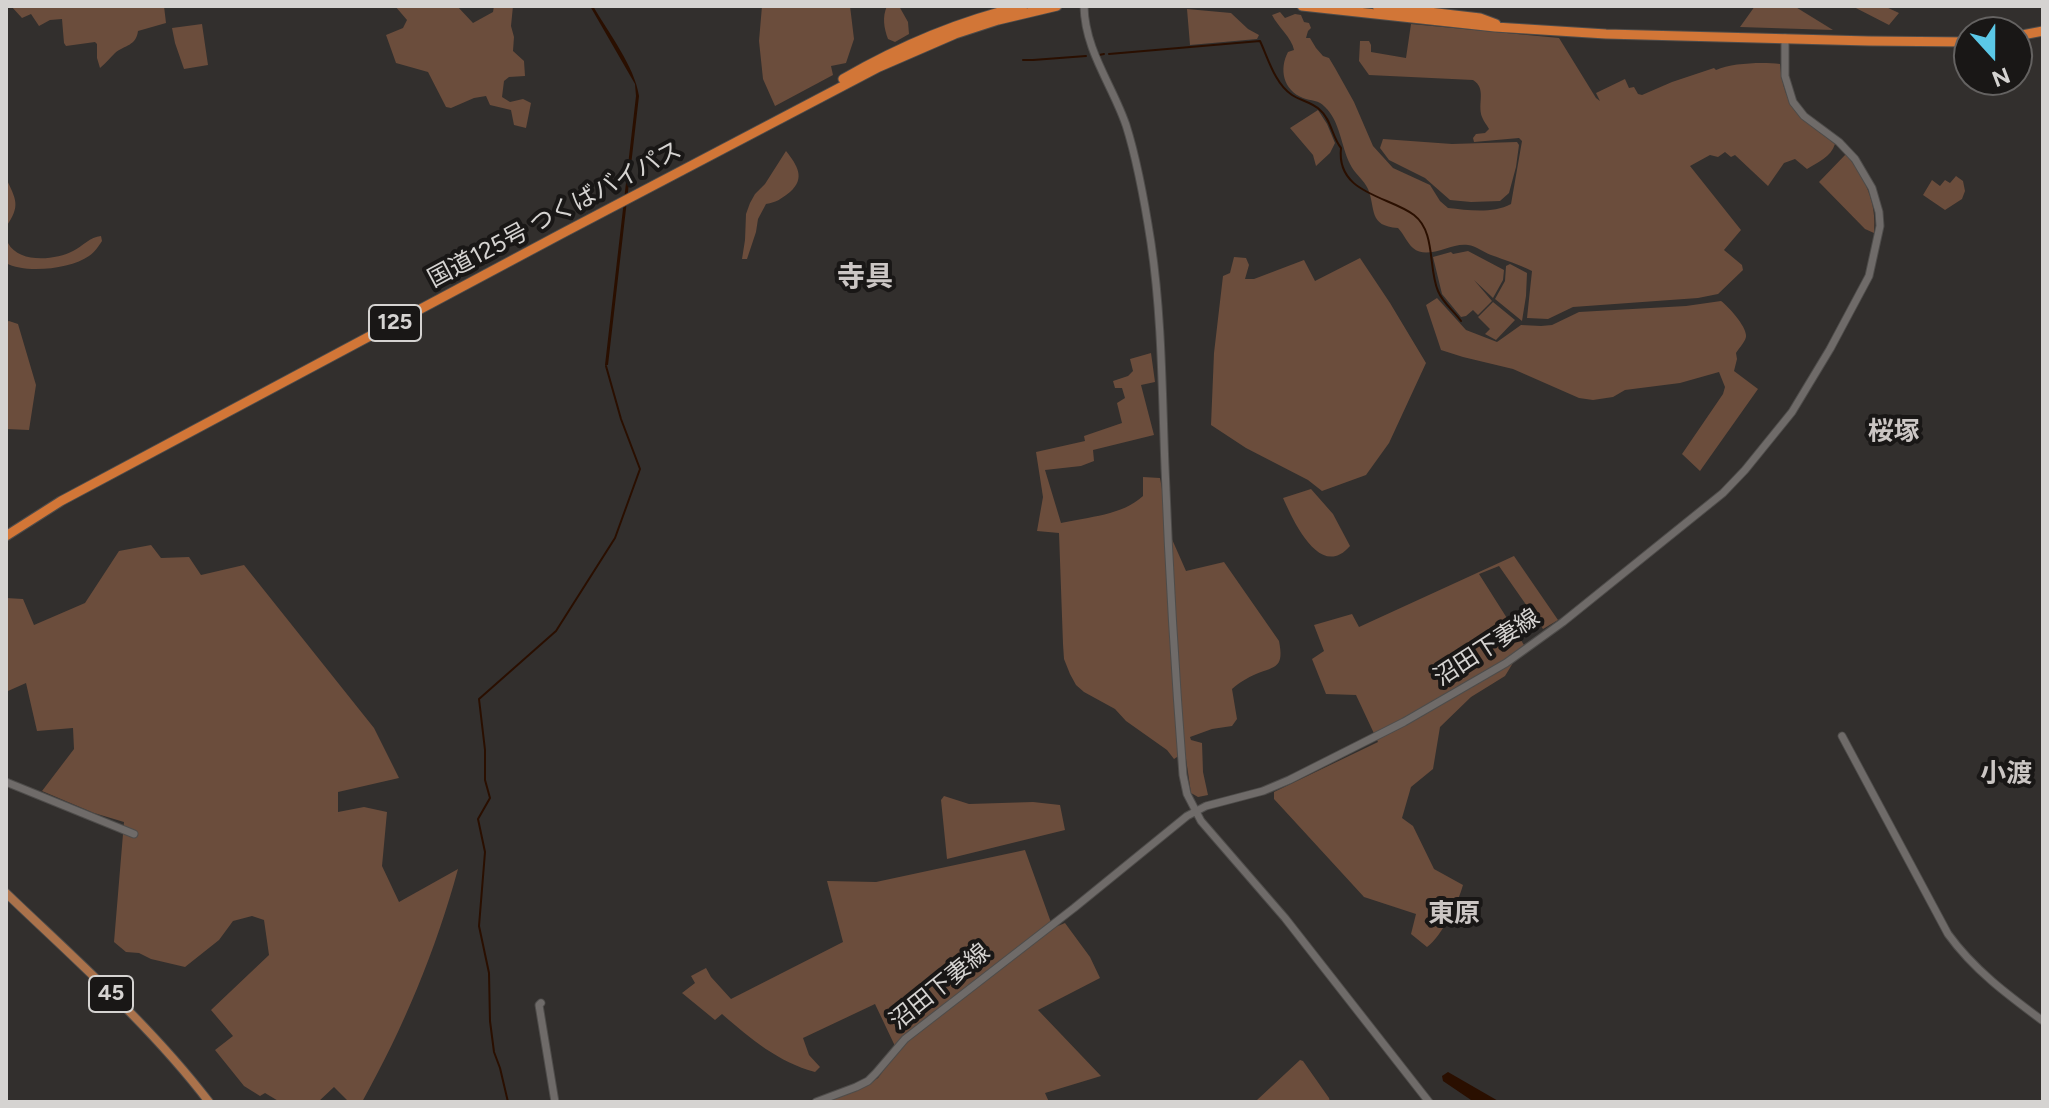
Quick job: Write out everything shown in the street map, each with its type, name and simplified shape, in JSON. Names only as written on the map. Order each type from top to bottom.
[{"type":"highway","name":"125","points":[[786,115],[892,52],[935,33],[1023,6]]},
{"type":"highway","name":"125","points":[[786,115],[933,42],[988,23],[1057,6]]},
{"type":"highway","points":[[1302,6],[1507,27],[1641,35],[1953,42]]},
{"type":"highway","points":[[1377,6],[1480,18],[1507,27]]},
{"type":"highway","name":"国道125号 つくばバイパス","points":[[6,536],[61,501],[786,115]]},
{"type":"main road","name":"45","points":[[6,893],[145,1027],[209,1102]]},
{"type":"street","points":[[1084,6],[1093,52],[1126,126],[1142,190],[1152,253],[1160,332],[1169,567],[1182,769],[1187,794],[1204,824],[1285,918],[1429,1102]]},
{"type":"street","name":"沼田下妻線","points":[[816,1102],[868,1081],[905,1039],[1195,811],[1289,780],[1404,722],[1506,663],[1560,625],[1723,493],[1745,470],[1792,412],[1830,349],[1869,276],[1880,226],[1872,188],[1855,159],[1839,142],[1804,116],[1793,102],[1786,85],[1785,38]]},
{"type":"street","points":[[1842,736],[1959,950],[1990,981],[2043,1021]]},
{"type":"street","points":[[6,782],[134,834]]},
{"type":"street","points":[[541,1003],[555,1102]]},
{"type":"shaded area","points":[[11,6],[164,6],[166,23],[138,31],[132,42],[100,68],[95,42],[66,46],[62,19],[50,20],[39,26],[31,14],[22,18]]},
{"type":"shaded area","points":[[395,6],[457,6],[473,23],[493,12],[494,6],[513,6],[513,51],[524,61],[525,76],[509,77],[504,81],[502,97],[510,102],[523,99],[531,103],[526,128],[514,125],[511,110],[490,105],[486,96],[446,107],[428,72],[396,63],[386,35],[403,28],[407,20]]},
{"type":"shaded area","points":[[590,6],[593,6],[627,62],[636,85],[639,96],[608,365],[605,365],[636,96],[635,84]]},
{"type":"shaded area","points":[[762,6],[850,6],[854,39],[846,63],[831,66],[833,75],[775,106],[763,79],[759,41]]},
{"type":"shaded area","points":[[887,6],[899,6],[908,22],[909,34],[895,42],[888,39],[885,31]]},
{"type":"shaded area","points":[[1755,6],[1794,6],[1833,30],[1740,27]]},
{"type":"shaded area","points":[[1852,6],[1884,6],[1899,13],[1889,25]]},
{"type":"shaded area","points":[[1187,9],[1231,13],[1259,35],[1257,39],[1190,45]]},
{"type":"shaded area","points":[[1280,12],[1285,18],[1301,15],[1304,22],[1309,23],[1311,28],[1306,38],[1310,38],[1323,56],[1329,58],[1354,102],[1373,146],[1393,168],[1430,185],[1448,208],[1488,210],[1511,204],[1522,141],[1519,138],[1474,142],[1476,134],[1489,129],[1481,112],[1480,88],[1473,80],[1369,75],[1359,61],[1360,41],[1369,41],[1371,52],[1406,58],[1411,24],[1559,38],[1600,101],[1596,93],[1625,79],[1629,88],[1634,87],[1642,95],[1714,68],[1780,64],[1790,103],[1835,144],[1827,156],[1807,169],[1795,159],[1784,163],[1768,186],[1735,155],[1731,157],[1725,152],[1718,157],[1710,155],[1690,166],[1741,230],[1724,250],[1742,265],[1743,270],[1718,294],[1573,307],[1548,319],[1527,318],[1532,271],[1468,245],[1426,253],[1419,251],[1411,246],[1398,228],[1388,227],[1377,220],[1368,189],[1350,164],[1330,113],[1320,103],[1296,94],[1287,84],[1285,59],[1288,52],[1294,50],[1272,15]]},
{"type":"shaded area","points":[[202,24],[208,65],[184,69],[172,28]]},
{"type":"shaded area","points":[[1318,110],[1335,143],[1330,153],[1316,166],[1313,155],[1290,128]]},
{"type":"shaded area","points":[[1383,139],[1452,144],[1517,142],[1516,167],[1509,193],[1500,201],[1450,200],[1425,178],[1389,160],[1380,148]]},
{"type":"shaded area","points":[[786,151],[796,166],[798,182],[784,197],[766,204],[758,219],[747,259],[742,259],[746,214],[750,203]]},
{"type":"shaded area","points":[[1846,154],[1868,191],[1874,211],[1874,233],[1865,229],[1819,182]]},
{"type":"shaded area","points":[[1956,176],[1963,181],[1965,191],[1962,199],[1945,210],[1923,195],[1932,180],[1940,186],[1945,180],[1950,183]]},
{"type":"shaded area","points":[[6,178],[15,208],[6,227]]},
{"type":"shaded area","points":[[6,230],[7,241],[13,250],[29,257],[48,258],[66,254],[101,236],[102,241],[91,254],[71,264],[24,268],[6,263]]},
{"type":"shaded area","points":[[1468,251],[1504,270],[1503,280],[1493,298],[1474,280],[1492,301],[1478,315],[1473,310],[1461,317],[1442,294],[1433,257]]},
{"type":"shaded area","points":[[1234,257],[1246,258],[1249,265],[1245,279],[1254,279],[1304,260],[1315,281],[1360,258],[1390,303],[1426,363],[1389,443],[1366,475],[1322,491],[1211,425],[1214,353],[1223,276],[1230,273]]},
{"type":"shaded area","points":[[1510,264],[1527,273],[1522,321],[1495,299],[1505,281],[1506,266]]},
{"type":"shaded area","points":[[1437,298],[1466,330],[1497,342],[1521,325],[1552,325],[1579,312],[1721,301],[1740,322],[1746,335],[1736,353],[1734,371],[1758,389],[1700,471],[1682,454],[1723,394],[1725,387],[1719,372],[1680,383],[1625,390],[1613,397],[1593,400],[1579,398],[1513,369],[1441,350],[1426,305]]},
{"type":"shaded area","points":[[1493,302],[1515,320],[1496,340],[1485,334],[1490,329],[1478,317]]},
{"type":"shaded area","points":[[6,322],[18,324],[36,385],[29,430],[6,429]]},
{"type":"shaded area","points":[[1151,353],[1155,382],[1141,385],[1154,435],[1093,450],[1094,461],[1081,466],[1045,470],[1061,523],[1126,507],[1143,496],[1143,477],[1160,478],[1171,537],[1186,571],[1224,562],[1279,641],[1277,664],[1232,689],[1237,719],[1232,726],[1190,737],[1202,743],[1208,795],[1198,797],[1191,793],[1185,752],[1174,759],[1115,709],[1076,685],[1064,659],[1059,533],[1037,531],[1043,497],[1036,452],[1085,441],[1084,436],[1122,423],[1117,403],[1125,398],[1122,388],[1115,388],[1113,381],[1133,371],[1130,359]]},
{"type":"shaded area","points":[[1311,489],[1333,514],[1350,546],[1339,555],[1328,556],[1318,552],[1309,543],[1283,498]]},
{"type":"shaded area","points":[[151,545],[161,558],[189,557],[201,575],[244,565],[374,728],[399,778],[338,792],[338,812],[364,807],[387,812],[382,866],[399,902],[458,869],[417,988],[362,1102],[349,1102],[334,1087],[318,1102],[280,1102],[265,1093],[260,1096],[244,1086],[215,1050],[233,1036],[211,1010],[269,955],[264,920],[252,916],[233,921],[219,940],[185,967],[126,952],[114,942],[124,822],[42,791],[74,749],[73,728],[37,731],[26,683],[8,691],[6,598],[23,599],[34,625],[85,603],[119,551]]},
{"type":"shaded area","points":[[1514,556],[1558,620],[1543,629],[1499,566],[1479,574],[1524,645],[1505,676],[1471,697],[1440,727],[1433,769],[1411,787],[1402,818],[1413,826],[1434,869],[1463,885],[1449,919],[1427,947],[1411,934],[1416,914],[1364,897],[1274,799],[1274,792],[1378,742],[1356,695],[1326,694],[1312,659],[1324,651],[1314,625],[1352,614],[1359,627]]},
{"type":"shaded area","points":[[944,796],[969,804],[1033,802],[1060,805],[1065,830],[947,859],[941,800]]},
{"type":"shaded area","points":[[1025,850],[1053,928],[1065,923],[1090,957],[1100,978],[1038,1010],[1101,1076],[1045,1093],[1049,1102],[830,1102],[878,1078],[894,1056],[894,1044],[875,1004],[803,1038],[809,1055],[820,1067],[815,1072],[777,1056],[722,1014],[715,1020],[682,993],[695,983],[691,976],[706,968],[731,999],[843,942],[827,881],[876,882]]},
{"type":"shaded area","points":[[1300,1060],[1330,1102],[1257,1100]]},
{"type":"shaded area","points":[[1448,1072],[1500,1102],[1474,1102],[1443,1081],[1442,1076]]},
{"type":"waterway","points":[[1109,54],[1260,41],[1286,90],[1317,107],[1327,118],[1341,148],[1347,175],[1355,184],[1414,215],[1421,222],[1429,240],[1438,291],[1461,321]]},
{"type":"waterway","points":[[1099,55],[1104,54]]},
{"type":"waterway","points":[[1023,60],[1086,56]]},
{"type":"waterway","points":[[508,1102],[494,1052],[489,973],[479,926],[485,852],[478,819],[490,798],[485,780],[479,699],[556,631],[615,538],[640,469],[606,366]]},
{"type":"district","name":"寺具","points":[[865,278]]},
{"type":"district","name":"桜塚","points":[[1894,432]]},
{"type":"district","name":"小渡","points":[[2006,774]]},
{"type":"district","name":"東原","points":[[1454,914]]}]
